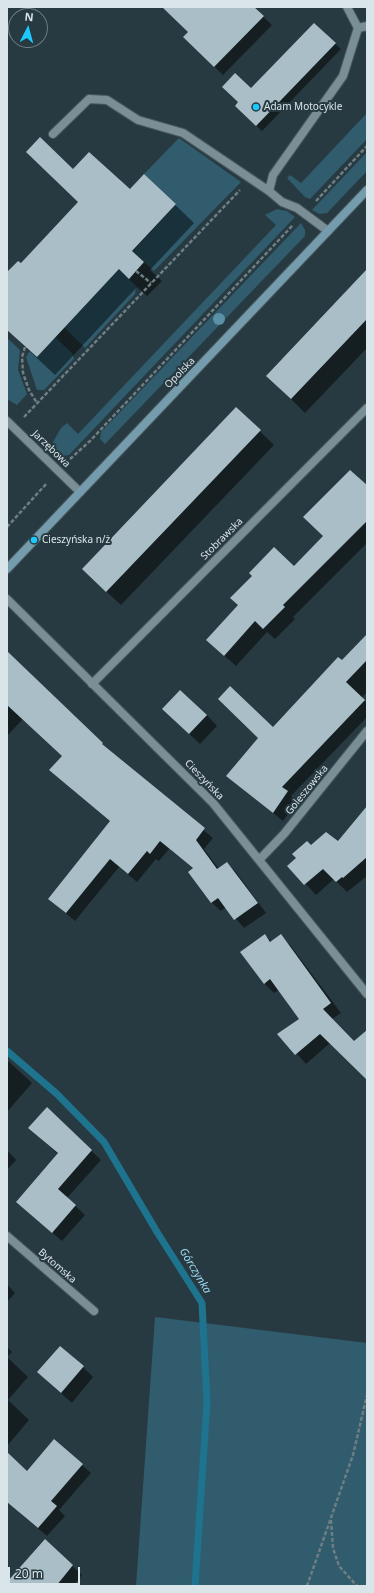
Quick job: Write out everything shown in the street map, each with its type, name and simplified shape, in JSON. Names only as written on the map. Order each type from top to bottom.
[{"type":"street","points":[[269,191],[273,175],[343,76],[358,28],[347,7]]},
{"type":"street","points":[[358,28],[367,26]]},
{"type":"street","points":[[53,134],[89,99],[107,100],[138,120],[183,133],[269,191],[282,202],[297,208],[328,231]]},
{"type":"street","name":"Opolska","points":[[7,568],[367,190]]},
{"type":"street","name":"Stobrawska","points":[[92,684],[367,408]]},
{"type":"street","name":"Jarzębowa","points":[[7,421],[80,492]]},
{"type":"street","name":"Cieszyńska","points":[[7,599],[213,803],[260,859],[367,994]]},
{"type":"street","name":"Goleszowska","points":[[260,859],[284,834],[367,731]]},
{"type":"street","name":"Bytomska","points":[[7,1236],[94,1311]]},
{"type":"path","points":[[64,463],[90,441],[367,146]]},
{"type":"path","points":[[14,427],[250,178]]},
{"type":"path","points":[[136,271],[151,284]]},
{"type":"path","points":[[25,347],[22,357],[23,373],[29,390],[37,403]]},
{"type":"path","points":[[7,526],[51,478]]},
{"type":"path","points":[[307,1586],[353,1455],[367,1395]]},
{"type":"path","points":[[331,1517],[333,1548],[339,1566],[357,1586]]},
{"type":"shaded area","points":[[367,113],[367,139],[310,199],[305,197],[287,178],[290,175],[301,183]]},
{"type":"shaded area","points":[[179,138],[241,182],[154,271],[137,256],[129,264],[125,260],[176,204],[144,174]]},
{"type":"shaded area","points":[[367,152],[367,171],[327,213],[319,214],[312,210]]},
{"type":"shaded area","points":[[277,209],[287,211],[295,217],[69,455],[63,456],[55,453],[53,442],[61,428],[67,423],[78,434],[276,225],[265,215]]},
{"type":"shaded area","points":[[301,223],[305,230],[305,236],[105,444],[100,439],[101,432]]},
{"type":"shaded area","points":[[119,269],[136,286],[135,294],[85,348],[64,327]]},
{"type":"shaded area","points":[[55,337],[72,353],[74,359],[44,390],[37,390],[26,357],[30,351],[37,357]]},
{"type":"shaded area","points":[[7,338],[20,350],[18,370],[27,394],[17,405],[7,399]]},
{"type":"shaded area","points":[[155,1317],[367,1343],[367,1586],[136,1586]]},
{"type":"building","points":[[162,7],[254,7],[264,16],[214,67],[183,37],[188,32]]},
{"type":"building","points":[[314,23],[336,43],[256,126],[235,106],[238,102],[222,87],[235,73],[251,88]]},
{"type":"building","points":[[40,137],[73,169],[89,152],[130,189],[144,174],[176,204],[132,251],[144,262],[129,279],[119,269],[37,357],[7,330],[7,272],[18,261],[21,263],[78,202],[26,152]]},
{"type":"building","points":[[367,269],[367,319],[291,399],[266,376]]},
{"type":"building","points":[[236,407],[261,430],[106,592],[82,569]]},
{"type":"building","points":[[350,470],[367,485],[367,521],[283,605],[285,607],[263,629],[255,621],[224,656],[206,640],[238,605],[230,598],[252,576],[249,573],[274,547],[294,566],[323,536],[303,517]]},
{"type":"building","points":[[367,634],[367,660],[346,682],[365,700],[282,787],[288,791],[273,813],[226,776],[258,738],[218,699],[230,686],[273,727],[338,657],[342,660]]},
{"type":"building","points":[[7,651],[103,743],[102,744],[205,828],[196,840],[217,869],[227,862],[258,903],[234,920],[218,898],[211,903],[188,872],[193,868],[160,841],[150,854],[147,851],[128,874],[110,859],[66,913],[48,899],[110,821],[49,770],[62,756],[7,705]]},
{"type":"building","points":[[180,690],[207,715],[189,734],[162,709]]},
{"type":"building","points":[[367,806],[367,857],[343,878],[342,877],[336,882],[323,869],[304,885],[287,866],[296,858],[292,854],[307,841],[311,845],[326,832],[338,841]]},
{"type":"building","points":[[265,934],[270,942],[281,934],[331,1003],[323,1009],[354,1041],[367,1030],[367,1080],[320,1034],[295,1055],[277,1034],[299,1019],[270,979],[264,984],[240,952]]},
{"type":"building","points":[[47,1107],[92,1150],[58,1189],[76,1205],[52,1233],[16,1202],[58,1153],[28,1128]]},
{"type":"building","points":[[60,1346],[84,1366],[61,1393],[37,1372]]},
{"type":"building","points":[[54,1439],[83,1464],[51,1501],[57,1506],[38,1528],[7,1502],[7,1452],[27,1471]]},
{"type":"building","points":[[45,1539],[73,1565],[65,1575],[56,1586],[7,1586],[7,1582]]},
{"type":"waterway","name":"Górczynka","points":[[7,1051],[57,1094],[104,1142],[157,1232],[202,1303],[207,1402],[195,1586]]},
{"type":"place","name":"Adam Motocykle","points":[[256,107]]},
{"type":"place","name":"Cieszyńska n/ż","points":[[34,540]]}]
